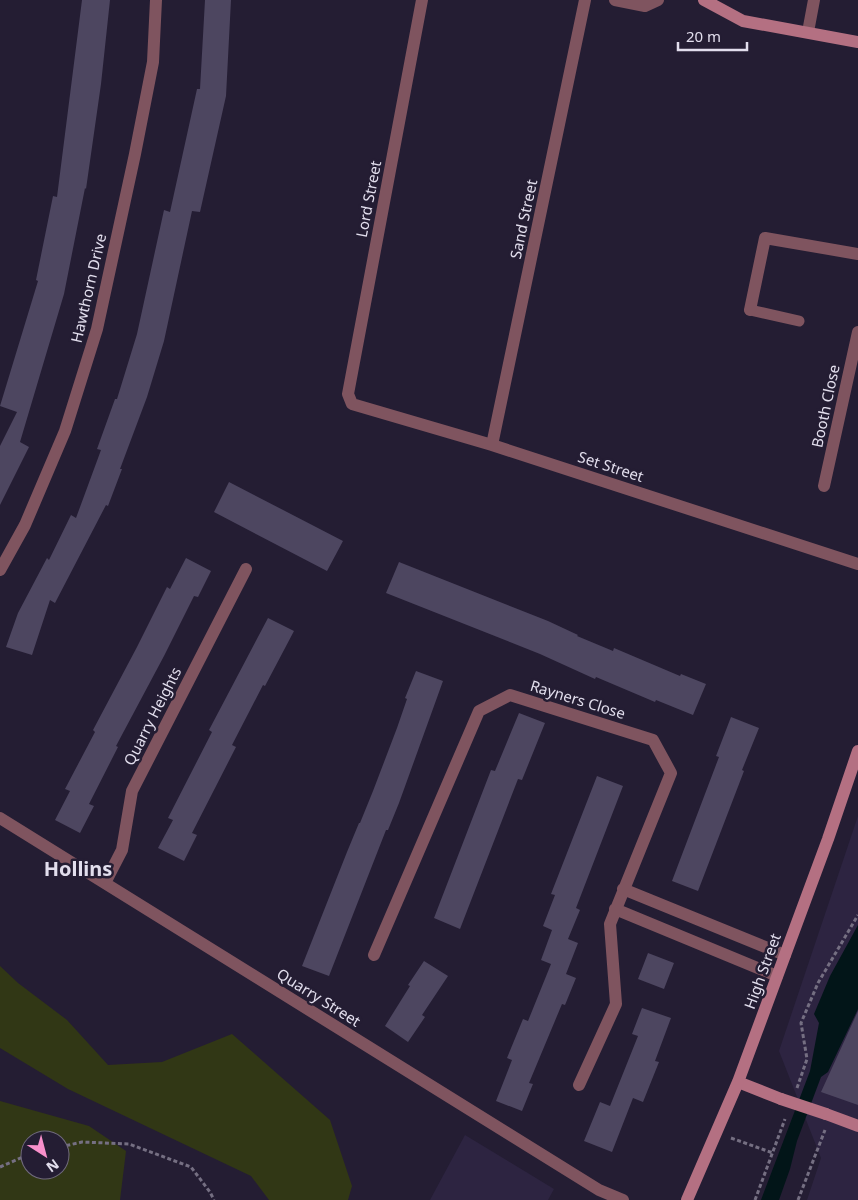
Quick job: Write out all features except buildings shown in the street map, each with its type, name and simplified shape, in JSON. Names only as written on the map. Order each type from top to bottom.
[{"type":"main road","points":[[704,0],[743,20],[858,42]]},
{"type":"main road","name":"High Street","points":[[687,1200],[738,1082],[828,839],[858,751]]},
{"type":"main road","points":[[738,1082],[858,1126]]},
{"type":"street","name":"Hawthorn Drive","points":[[0,570],[25,526],[65,431],[97,329],[154,62],[156,0]]},
{"type":"street","name":"Lord Street","points":[[352,404],[348,394],[422,0]]},
{"type":"street","name":"Sand Street","points":[[492,445],[585,0]]},
{"type":"street","points":[[615,0],[645,6],[658,0]]},
{"type":"street","points":[[808,32],[814,0]]},
{"type":"street","points":[[750,310],[765,238],[858,254]]},
{"type":"street","name":"Booth Close","points":[[824,486],[858,332]]},
{"type":"street","name":"Set Street","points":[[352,404],[492,445],[858,564]]},
{"type":"street","name":"Quarry Heights","points":[[105,883],[122,850],[132,791],[246,569]]},
{"type":"street","name":"Rayners Close","points":[[374,955],[479,711],[510,695],[654,740],[671,773],[610,924],[616,1004],[579,1085]]},
{"type":"street","name":"Quarry Street","points":[[0,818],[599,1190],[623,1200]]},
{"type":"street","points":[[623,889],[785,955]]},
{"type":"street","points":[[615,909],[777,976]]},
{"type":"lane","points":[[750,310],[799,320]]},
{"type":"path","points":[[794,1097],[807,1059],[801,1023],[818,983],[858,915]]},
{"type":"path","points":[[798,1200],[829,1115]]},
{"type":"path","points":[[756,1200],[787,1116]]},
{"type":"path","points":[[716,1132],[773,1153]]},
{"type":"path","points":[[70,1145],[82,1142],[130,1144],[191,1167],[214,1200]]},
{"type":"path","points":[[0,1167],[20,1158]]},
{"type":"shaded area","points":[[858,816],[858,1200],[807,1200],[821,1158],[779,1051]]},
{"type":"shaded area","points":[[858,925],[858,1009],[828,1072],[821,1077],[797,1141],[779,1200],[761,1200],[810,1071],[819,1023],[814,1014],[830,976]]},
{"type":"shaded area","points":[[465,1135],[554,1189],[548,1200],[430,1200]]},
{"type":"green space","points":[[0,966],[18,983],[67,1020],[108,1065],[162,1062],[232,1034],[330,1120],[352,1186],[348,1200],[269,1200],[251,1176],[68,1089],[0,1048]]},
{"type":"green space","points":[[0,1101],[89,1126],[126,1151],[120,1200],[0,1200]]},
{"type":"district","name":"Hollins","points":[[78,868]]}]
